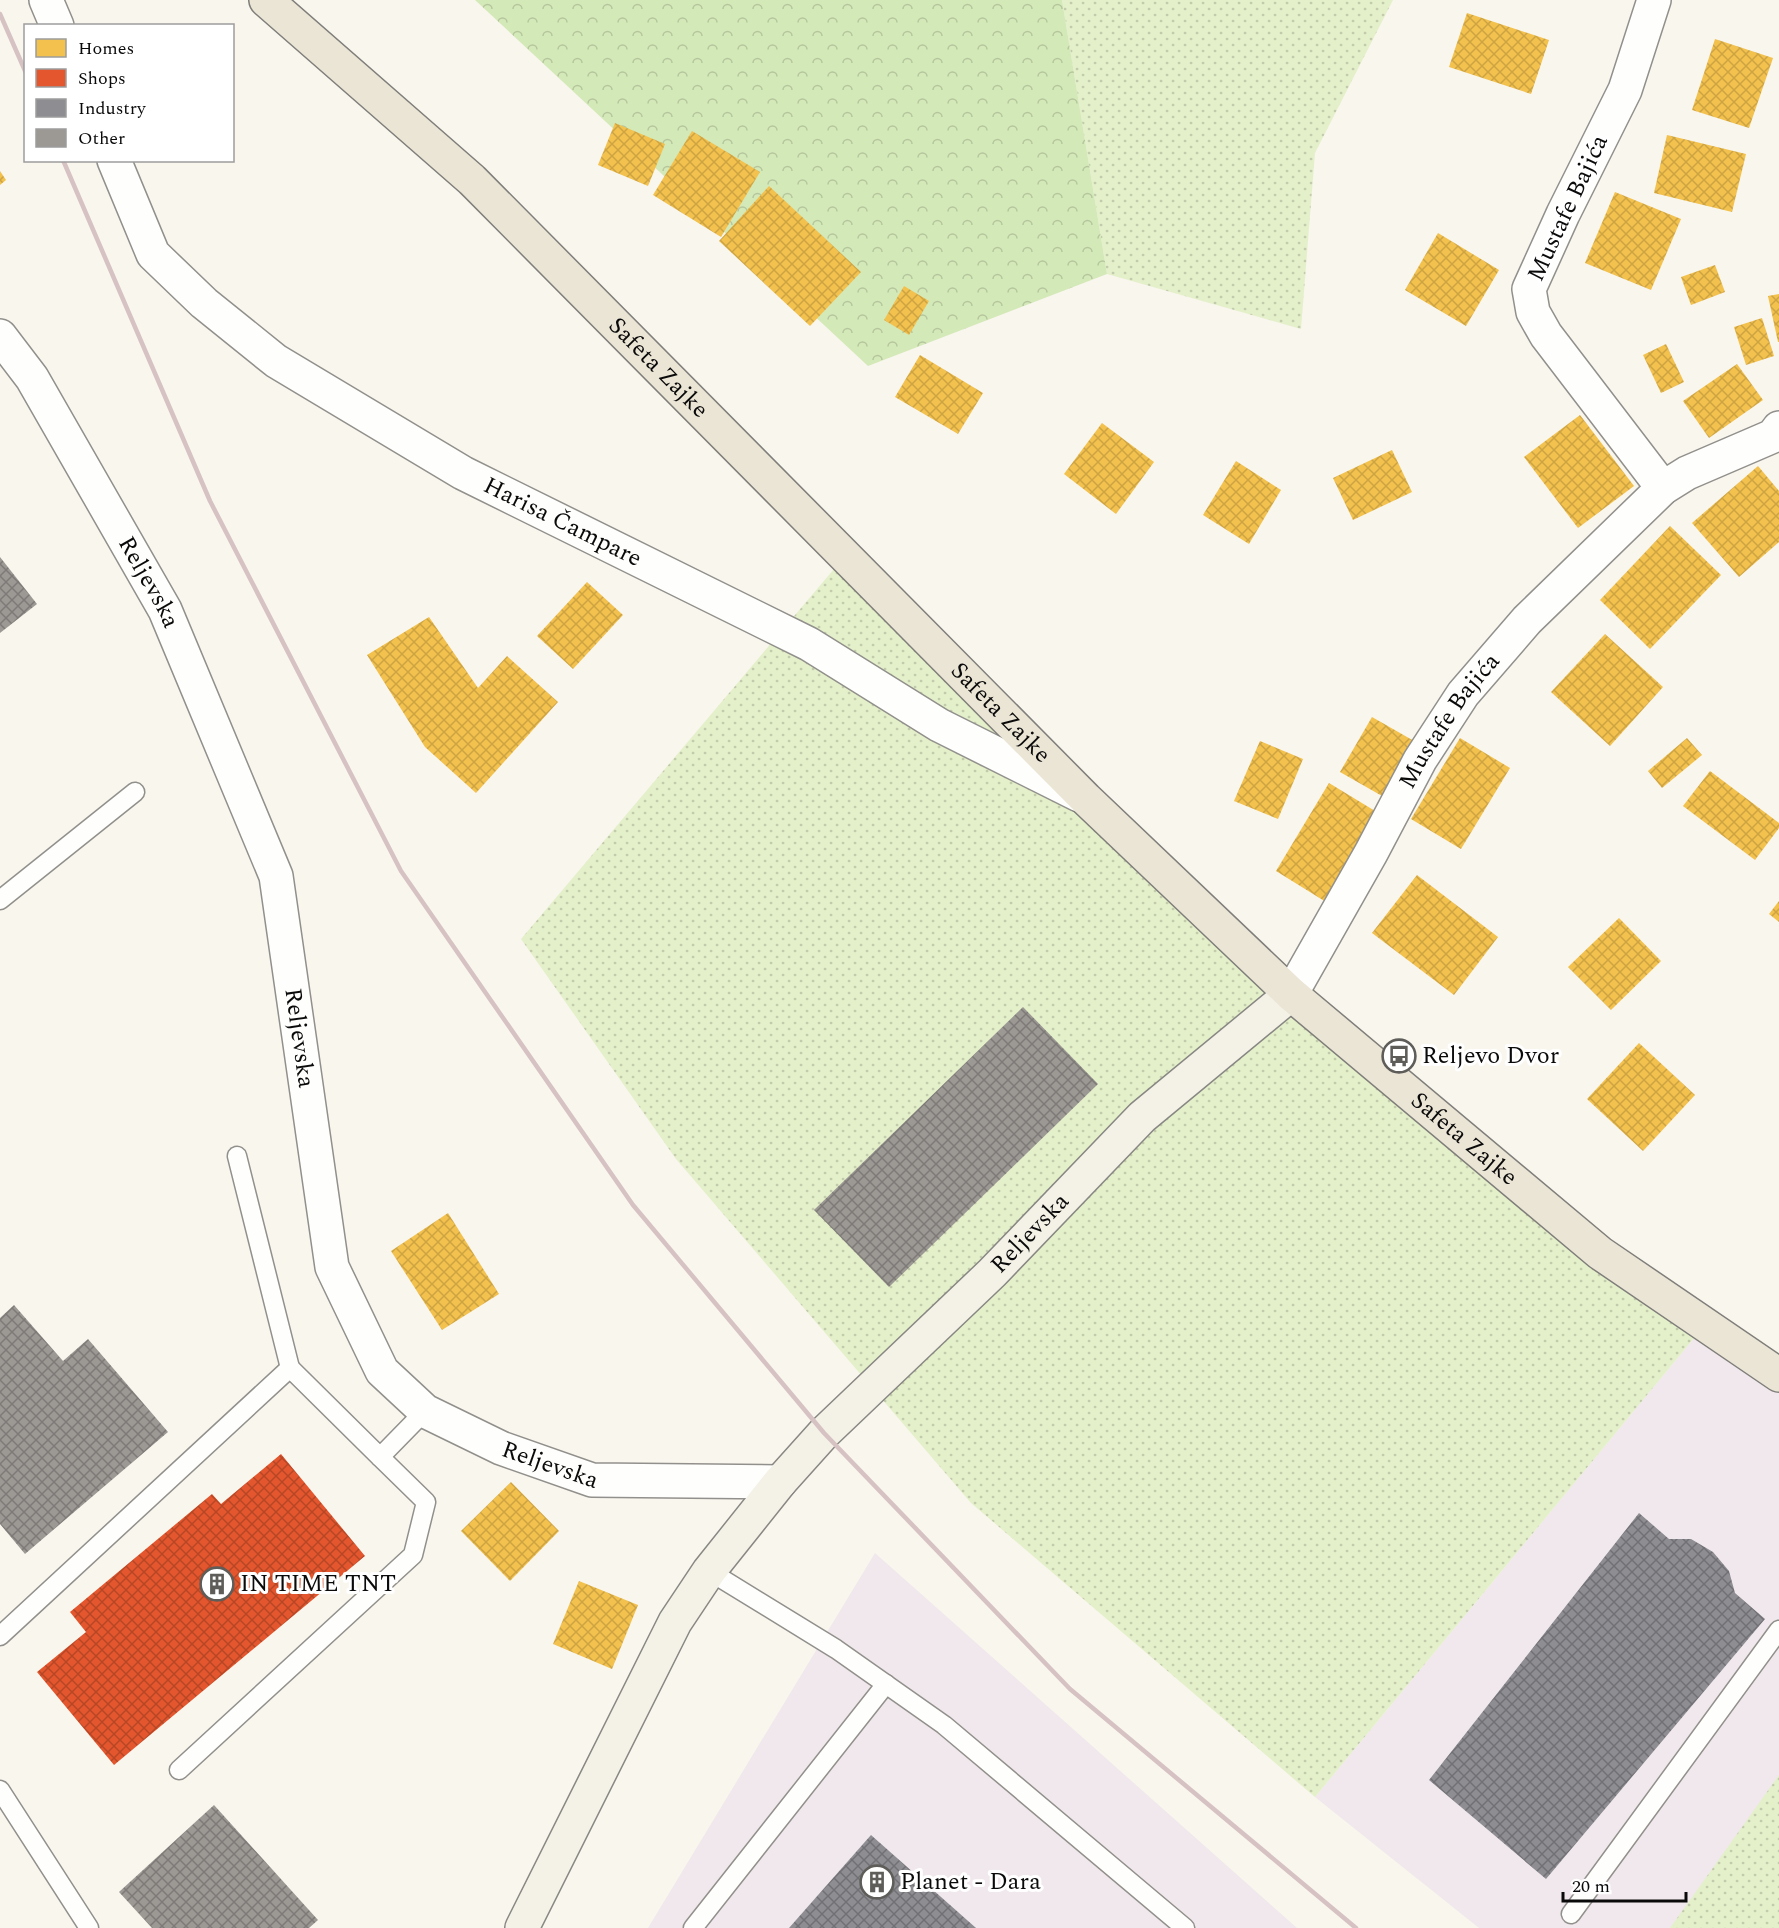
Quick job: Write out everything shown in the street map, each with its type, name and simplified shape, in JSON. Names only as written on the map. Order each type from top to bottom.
[{"type":"main road","name":"Safeta Zajke","points":[[266,0],[472,180],[1086,799],[1291,994],[1600,1253],[1779,1375]]},
{"type":"main road","name":"Reljevska","points":[[522,1928],[675,1622],[709,1571],[780,1482],[824,1433],[992,1273],[1142,1118],[1291,994]]},
{"type":"street","points":[[46,0],[56,24]]},
{"type":"street","name":"Mustafe Bajića","points":[[1654,0],[1625,90],[1563,214],[1529,289],[1533,312],[1546,335],[1663,488]]},
{"type":"street","name":"Harisa Čampare","points":[[115,162],[153,254],[204,303],[276,361],[463,473],[809,644],[939,725],[1086,799]]},
{"type":"street","name":"Reljevska","points":[[0,336],[32,378],[165,610],[276,876],[332,1267],[382,1371],[425,1411],[501,1448],[592,1480],[780,1482]]},
{"type":"street","name":"Mustafe Bajića","points":[[1291,994],[1371,853],[1420,760],[1463,694],[1527,620],[1663,488],[1687,473],[1777,435]]},
{"type":"lane","points":[[0,900],[135,792]]},
{"type":"lane","points":[[179,1770],[413,1555],[426,1502],[290,1368],[237,1156]]},
{"type":"lane","points":[[0,1636],[290,1368]]},
{"type":"lane","points":[[380,1457],[425,1411]]},
{"type":"lane","points":[[709,1571],[836,1649],[944,1725],[1165,1922],[1185,1928]]},
{"type":"lane","points":[[1571,1914],[1779,1630]]},
{"type":"lane","points":[[693,1928],[886,1684]]},
{"type":"lane","points":[[0,1790],[89,1928]]},
{"type":"shaded area","points":[[1704,1326],[1779,1375],[1779,1928],[1479,1928],[1315,1797]]},
{"type":"shaded area","points":[[875,1553],[1297,1928],[648,1928]]},
{"type":"green space","points":[[475,0],[1062,0],[1107,274],[868,366]]},
{"type":"green space","points":[[1062,0],[1393,0],[1315,153],[1301,329],[1107,274]]},
{"type":"green space","points":[[845,556],[1086,799],[1704,1326],[1315,1797],[971,1503],[676,1159],[521,939]]},
{"type":"green space","points":[[1779,1775],[1779,1928],[1670,1928]]},
{"type":"building: Homes","points":[[1467,13],[1549,40],[1531,94],[1449,67]]},
{"type":"building: Homes","points":[[1715,39],[1773,58],[1749,128],[1692,110]]},
{"type":"building: Homes","points":[[615,123],[665,144],[648,186],[598,165]]},
{"type":"building: Homes","points":[[692,131],[760,172],[721,237],[653,195]]},
{"type":"building: Homes","points":[[1667,135],[1746,154],[1732,212],[1654,193]]},
{"type":"building: Homes","points":[[0,171],[6,180],[0,185]]},
{"type":"building: Homes","points":[[769,186],[861,272],[810,326],[719,241]]},
{"type":"building: Homes","points":[[1615,192],[1681,219],[1651,290],[1585,263]]},
{"type":"building: Homes","points":[[1438,233],[1499,270],[1466,326],[1405,290]]},
{"type":"building: Homes","points":[[1715,265],[1725,292],[1691,305],[1681,277]]},
{"type":"building: Homes","points":[[904,286],[929,301],[909,335],[884,320]]},
{"type":"building: Homes","points":[[1779,294],[1779,342],[1778,342],[1768,296]]},
{"type":"building: Homes","points":[[1762,318],[1774,356],[1746,365],[1734,327]]},
{"type":"building: Homes","points":[[1666,344],[1684,382],[1661,393],[1643,355]]},
{"type":"building: Homes","points":[[920,355],[983,393],[958,434],[895,397]]},
{"type":"building: Homes","points":[[1737,364],[1763,400],[1709,438],[1683,401]]},
{"type":"building: Homes","points":[[1580,415],[1634,486],[1578,528],[1524,457]]},
{"type":"building: Homes","points":[[1102,423],[1154,462],[1116,514],[1064,474]]},
{"type":"building: Homes","points":[[1392,450],[1412,492],[1353,520],[1333,478]]},
{"type":"building: Homes","points":[[1236,461],[1281,490],[1249,544],[1203,515]]},
{"type":"building: Homes","points":[[1758,466],[1779,491],[1779,542],[1739,577],[1692,523]]},
{"type":"building: Homes","points":[[1670,526],[1721,575],[1650,649],[1600,600]]},
{"type":"building: Homes","points":[[587,582],[623,615],[573,669],[537,636]]},
{"type":"building: Homes","points":[[429,617],[478,688],[507,656],[558,702],[476,793],[425,747],[367,655]]},
{"type":"building: Homes","points":[[1605,634],[1663,687],[1610,746],[1551,692]]},
{"type":"building: Homes","points":[[1372,717],[1414,741],[1382,796],[1340,772]]},
{"type":"building: Homes","points":[[1460,738],[1510,768],[1461,849],[1411,819]]},
{"type":"building: Homes","points":[[1687,738],[1702,755],[1662,788],[1648,771]]},
{"type":"building: Homes","points":[[1260,741],[1303,759],[1278,819],[1234,801]]},
{"type":"building: Homes","points":[[1710,771],[1779,823],[1779,828],[1755,860],[1683,806]]},
{"type":"building: Homes","points":[[1329,783],[1380,814],[1326,902],[1276,871]]},
{"type":"building: Homes","points":[[1417,875],[1498,937],[1454,995],[1372,933]]},
{"type":"building: Homes","points":[[1779,901],[1779,922],[1769,914]]},
{"type":"building: Homes","points":[[1619,918],[1661,961],[1611,1010],[1568,967]]},
{"type":"building: Homes","points":[[1639,1043],[1695,1095],[1643,1151],[1587,1099]]},
{"type":"building: Homes","points":[[448,1213],[499,1294],[442,1330],[391,1251]]},
{"type":"building: Homes","points":[[511,1482],[559,1531],[510,1581],[461,1531]]},
{"type":"building: Homes","points":[[579,1581],[638,1605],[612,1669],[553,1644]]},
{"type":"building: Shops","name":"IN TIME TNT","points":[[281,1454],[365,1556],[114,1765],[37,1672],[86,1632],[70,1612],[212,1494],[221,1504]]},
{"type":"building: Industry","points":[[1639,1513],[1669,1539],[1691,1539],[1713,1552],[1729,1571],[1735,1593],[1765,1619],[1546,1879],[1429,1780]]},
{"type":"building: Industry","name":"Planet - Dara","points":[[871,1835],[976,1928],[789,1928]]},
{"type":"building: Other","points":[[0,557],[37,604],[0,633]]},
{"type":"building: Other","points":[[1023,1007],[1098,1084],[889,1287],[814,1210]]},
{"type":"building: Other","points":[[14,1305],[63,1361],[88,1339],[168,1432],[25,1554],[0,1524],[0,1318]]},
{"type":"building: Other","points":[[214,1805],[318,1920],[309,1928],[152,1928],[119,1892]]},
{"type":"railway","points":[[0,14],[24,68]]},
{"type":"railway","points":[[64,162],[210,501],[401,871],[633,1205],[824,1433],[1070,1689],[1356,1928]]},
{"type":"place","name":"Reljevo Dvor","points":[[1399,1056]]},
{"type":"place","name":"IN TIME TNT","points":[[217,1584]]},
{"type":"place","name":"Planet - Dara","points":[[877,1882]]}]
